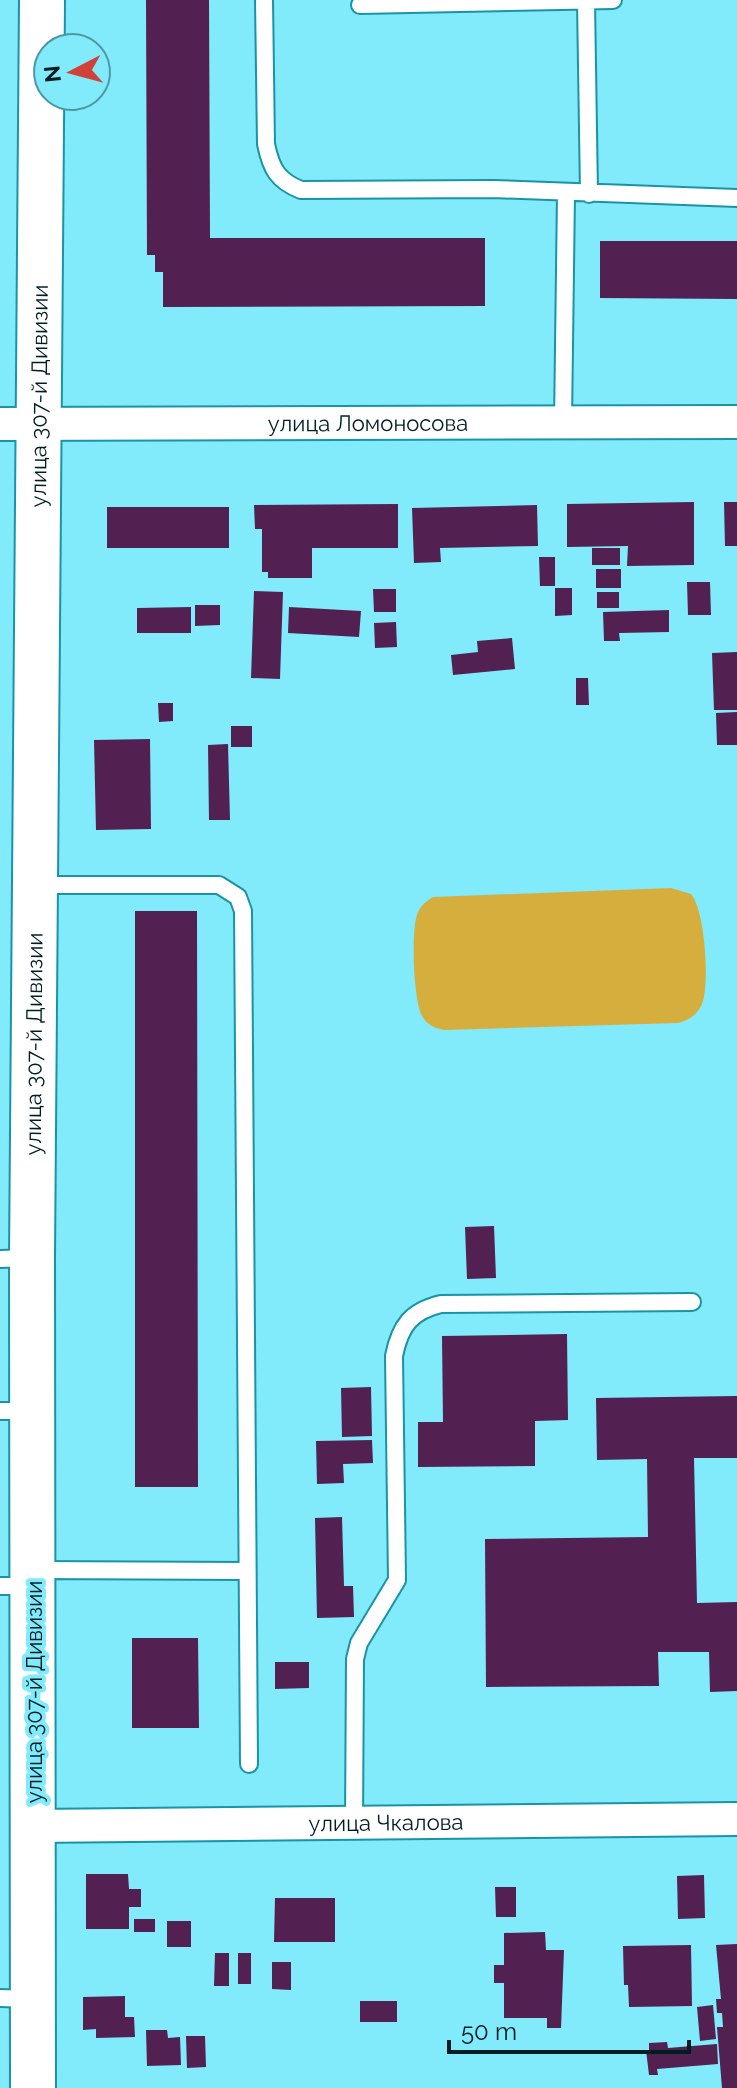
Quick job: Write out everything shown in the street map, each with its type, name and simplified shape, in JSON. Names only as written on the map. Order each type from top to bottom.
[{"type":"street","name":"улица 307-й Дивизии","points":[[33,2088],[17,1998],[34,1826],[16,1411],[16,1258],[35,885],[19,424],[42,0]]},
{"type":"street","name":"улица Ломоносова","points":[[19,424],[737,422]]},
{"type":"street","name":"улица Чкалова","points":[[34,1826],[737,1819]]},
{"type":"lane","points":[[264,0],[266,144],[270,166],[283,183],[301,190],[493,189],[737,198]]},
{"type":"lane","points":[[360,5],[613,0]]},
{"type":"lane","points":[[586,1],[589,194]]},
{"type":"lane","points":[[563,423],[566,193]]},
{"type":"lane","points":[[35,885],[219,885],[238,897],[243,927],[249,1764]]},
{"type":"lane","points":[[354,1824],[355,1659],[359,1643],[397,1580],[394,1356],[398,1336],[408,1319],[421,1308],[441,1304],[692,1302]]},
{"type":"lane","points":[[22,1581],[247,1571]]},
{"type":"shaded area","points":[[671,888],[691,894],[703,931],[706,965],[704,994],[700,1008],[689,1019],[678,1023],[445,1030],[428,1024],[420,1012],[414,968],[415,924],[423,904],[433,897]]},
{"type":"building","points":[[146,0],[209,0],[210,238],[485,238],[485,306],[163,307],[163,272],[155,272],[155,255],[147,255]]},
{"type":"building","points":[[600,241],[737,241],[737,299],[600,298]]},
{"type":"building","points":[[694,502],[694,565],[627,566],[628,546],[567,547],[567,504]]},
{"type":"building","points":[[724,502],[737,502],[737,546],[725,546]]},
{"type":"building","points":[[398,504],[398,548],[312,548],[312,578],[268,578],[268,572],[262,572],[262,529],[255,529],[254,505]]},
{"type":"building","points":[[537,505],[538,546],[440,548],[441,562],[414,563],[412,508]]},
{"type":"building","points":[[107,507],[229,507],[229,548],[107,548]]},
{"type":"building","points":[[592,548],[620,548],[620,565],[592,565]]},
{"type":"building","points":[[539,557],[555,557],[555,586],[540,586]]},
{"type":"building","points":[[596,569],[621,569],[621,588],[596,588]]},
{"type":"building","points":[[687,582],[710,582],[711,615],[688,615]]},
{"type":"building","points":[[555,588],[572,588],[572,615],[555,616]]},
{"type":"building","points":[[373,589],[396,589],[396,612],[374,612]]},
{"type":"building","points":[[254,591],[283,592],[280,679],[251,678]]},
{"type":"building","points":[[597,592],[619,592],[619,608],[597,608]]},
{"type":"building","points":[[195,605],[220,605],[220,625],[195,626]]},
{"type":"building","points":[[191,607],[191,633],[137,633],[137,608]]},
{"type":"building","points":[[289,607],[361,611],[359,637],[288,633]]},
{"type":"building","points":[[669,610],[669,632],[619,633],[620,641],[604,641],[603,612]]},
{"type":"building","points":[[396,622],[397,647],[375,648],[374,623]]},
{"type":"building","points":[[512,638],[515,669],[453,675],[451,655],[478,652],[477,641]]},
{"type":"building","points":[[737,652],[737,710],[714,710],[712,653]]},
{"type":"building","points":[[576,678],[588,678],[589,705],[576,705]]},
{"type":"building","points":[[158,703],[173,703],[173,721],[159,722]]},
{"type":"building","points":[[737,712],[737,745],[717,745],[716,713]]},
{"type":"building","points":[[231,726],[252,726],[252,747],[231,747]]},
{"type":"building","points":[[150,739],[151,829],[96,830],[94,740]]},
{"type":"building","points":[[228,744],[230,820],[209,820],[208,745]]},
{"type":"building","points":[[135,911],[197,911],[198,1487],[135,1487]]},
{"type":"building","points":[[494,1226],[496,1278],[467,1279],[465,1227]]},
{"type":"building","points":[[567,1334],[568,1420],[535,1421],[535,1466],[418,1467],[418,1422],[443,1422],[442,1336]]},
{"type":"building","points":[[371,1387],[372,1436],[342,1437],[341,1388]]},
{"type":"building","points":[[737,1396],[737,1458],[694,1458],[697,1603],[737,1602],[737,1691],[710,1692],[709,1652],[658,1652],[659,1686],[486,1687],[485,1539],[648,1537],[647,1459],[597,1460],[596,1398]]},
{"type":"building","points":[[372,1440],[373,1463],[343,1464],[344,1483],[317,1484],[316,1441]]},
{"type":"building","points":[[342,1517],[344,1586],[353,1586],[354,1617],[317,1618],[315,1518]]},
{"type":"building","points":[[132,1638],[198,1638],[199,1728],[132,1728]]},
{"type":"building","points":[[275,1662],[309,1662],[309,1688],[275,1689]]},
{"type":"building","points":[[86,1874],[128,1874],[129,1889],[141,1889],[141,1907],[129,1907],[129,1929],[86,1929]]},
{"type":"building","points":[[704,1875],[705,1918],[678,1919],[677,1876]]},
{"type":"building","points":[[495,1887],[516,1887],[516,1917],[496,1917]]},
{"type":"building","points":[[275,1898],[335,1898],[335,1942],[274,1942]]},
{"type":"building","points":[[134,1919],[155,1919],[155,1932],[134,1932]]},
{"type":"building","points":[[167,1921],[191,1921],[191,1947],[167,1947]]},
{"type":"building","points":[[545,1932],[546,1950],[564,1950],[561,2028],[547,2028],[547,2018],[504,2018],[504,1983],[494,1983],[494,1965],[504,1965],[504,1933]]},
{"type":"building","points":[[737,1944],[737,2088],[722,2088],[717,2027],[723,2027],[722,2013],[717,2013],[716,1999],[721,1999],[716,1945]]},
{"type":"building","points":[[691,1945],[692,2006],[629,2007],[628,1985],[624,1985],[623,1946]]},
{"type":"building","points":[[215,1953],[229,1953],[229,1986],[214,1986]]},
{"type":"building","points":[[238,1953],[251,1953],[251,1984],[238,1984]]},
{"type":"building","points":[[272,1962],[291,1962],[291,1990],[272,1989]]},
{"type":"building","points":[[125,1996],[125,2017],[134,2017],[135,2037],[96,2038],[96,2029],[83,2030],[83,1997]]},
{"type":"building","points":[[360,2001],[397,2001],[397,2022],[360,2022]]},
{"type":"building","points":[[713,2005],[716,2039],[700,2041],[697,2007]]},
{"type":"building","points":[[146,2030],[167,2030],[168,2038],[180,2037],[181,2065],[147,2066]]},
{"type":"building","points":[[186,2036],[205,2036],[206,2067],[187,2068]]},
{"type":"building","points":[[667,2042],[668,2048],[717,2044],[718,2064],[657,2069],[658,2075],[649,2075],[646,2050],[649,2050],[649,2043]]}]
